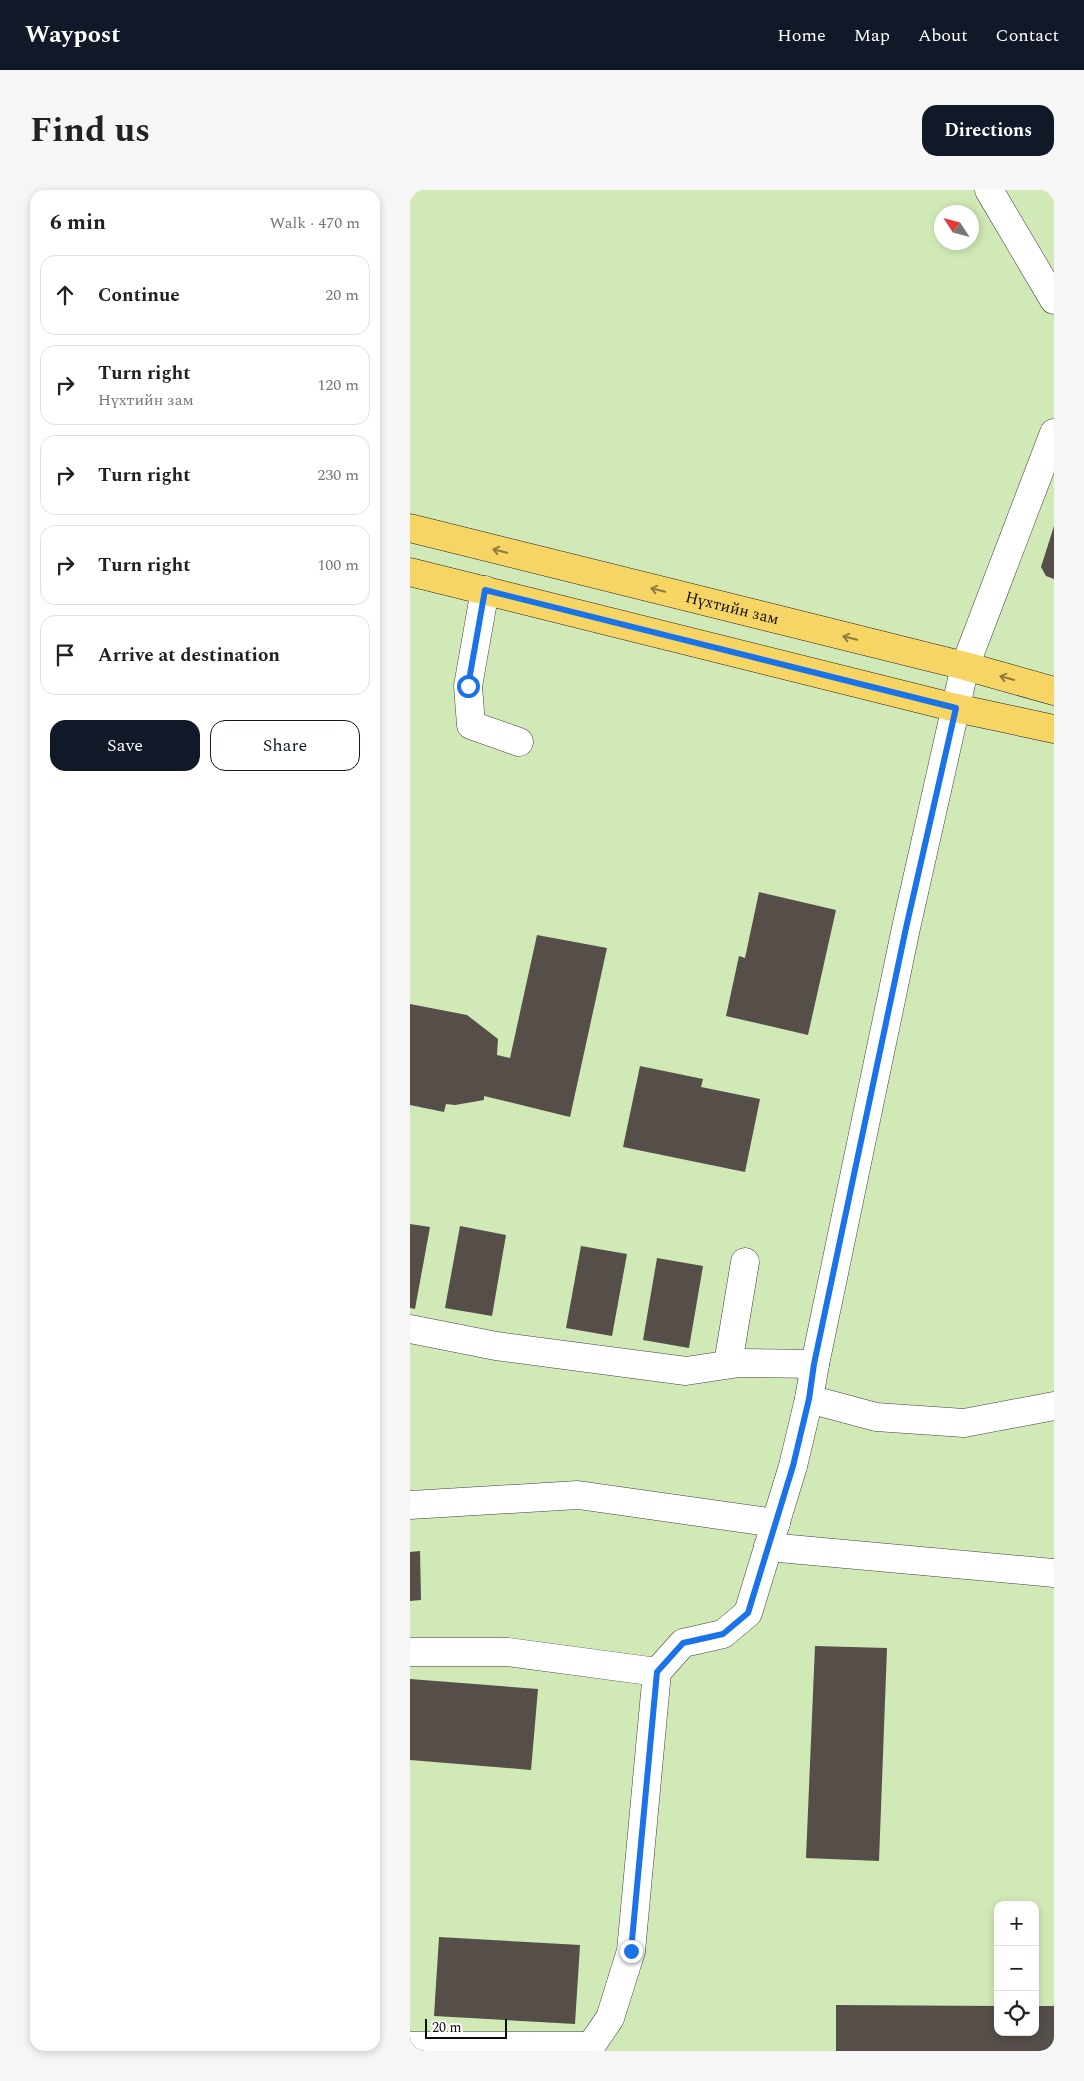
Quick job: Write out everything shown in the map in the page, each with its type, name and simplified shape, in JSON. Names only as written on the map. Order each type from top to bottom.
[{"type":"main road","name":"Нүхтийн зам","points":[[410,528],[966,666],[1054,691]]},
{"type":"main road","points":[[410,572],[956,708],[1054,729]]},
{"type":"street","points":[[989,190],[1054,300]]},
{"type":"street","points":[[410,2046],[591,2046],[610,2018],[631,1951],[657,1672],[683,1643],[723,1634],[748,1613],[793,1466],[809,1399],[814,1364],[906,928],[966,666],[1054,433]]},
{"type":"street","points":[[485,590],[468,686],[472,725],[519,742]]},
{"type":"street","points":[[728,1364],[746,1262]]},
{"type":"street","points":[[410,1329],[496,1346],[686,1371],[728,1364],[770,1362],[814,1364]]},
{"type":"street","points":[[809,1399],[876,1417],[964,1423],[1054,1406]]},
{"type":"street","points":[[410,1505],[578,1495],[772,1535],[1054,1573]]},
{"type":"street","points":[[410,1652],[508,1652],[657,1672]]},
{"type":"green space","points":[[410,190],[1054,190],[1054,2051],[410,2051]]},
{"type":"building","points":[[1054,526],[1054,579],[1046,576],[1041,567]]},
{"type":"building","points":[[759,892],[836,910],[808,1035],[726,1016],[739,956],[745,958]]},
{"type":"building","points":[[537,935],[607,948],[570,1117],[484,1096],[484,1100],[455,1105],[446,1104],[444,1112],[410,1105],[410,1004],[467,1015],[498,1039],[497,1055],[510,1058]]},
{"type":"building","points":[[640,1066],[703,1079],[701,1087],[760,1099],[745,1172],[623,1147]]},
{"type":"building","points":[[410,1224],[430,1227],[415,1309],[410,1308]]},
{"type":"building","points":[[460,1226],[506,1235],[492,1316],[445,1308]]},
{"type":"building","points":[[581,1246],[627,1254],[612,1336],[566,1328]]},
{"type":"building","points":[[657,1258],[703,1266],[689,1348],[643,1340]]},
{"type":"building","points":[[420,1551],[421,1600],[410,1601],[410,1552]]},
{"type":"building","points":[[815,1646],[887,1648],[879,1861],[806,1858]]},
{"type":"building","points":[[410,1679],[538,1689],[531,1770],[410,1760]]},
{"type":"building","points":[[439,1937],[580,1945],[575,2024],[434,2016]]},
{"type":"building","points":[[836,2005],[994,2006],[994,2036],[1039,2036],[1039,2006],[1054,2006],[1054,2051],[836,2051]]},
{"type":"route","points":[[468,686],[485,590],[956,708],[906,928],[814,1364],[809,1399],[793,1466],[748,1613],[723,1634],[683,1643],[657,1672],[631,1951]]}]
